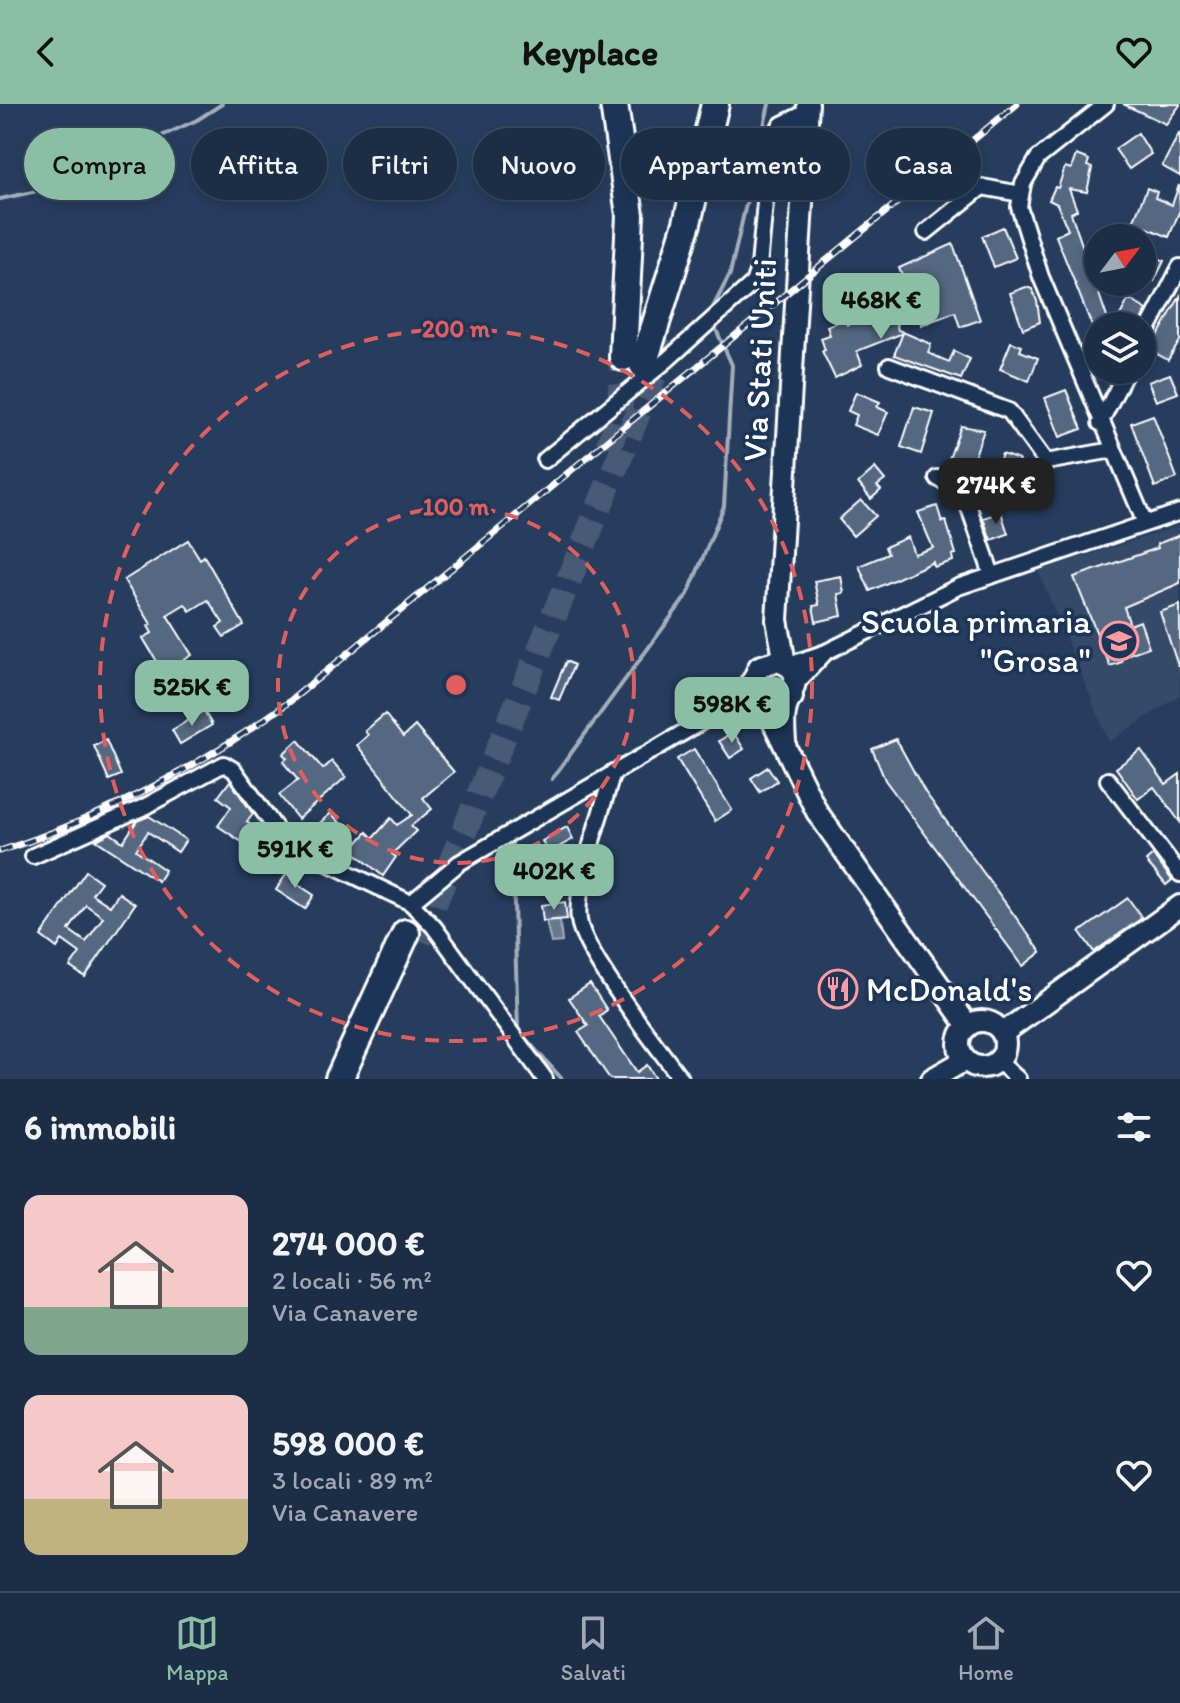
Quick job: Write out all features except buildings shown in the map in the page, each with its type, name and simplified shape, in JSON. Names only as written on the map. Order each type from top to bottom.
[{"type":"highway","points":[[614,104],[630,215],[633,361],[687,223],[715,104]]},
{"type":"highway","points":[[671,334],[703,230],[732,104]]},
{"type":"highway","points":[[339,1079],[412,936],[357,1079]]},
{"type":"street","points":[[1106,104],[1038,158],[1023,184],[1019,207],[1100,423],[1145,523]]},
{"type":"street","points":[[545,460],[711,322],[753,283],[759,266],[771,139],[782,124],[807,108]]},
{"type":"street","name":"Via Stati Uniti","points":[[786,753],[784,724],[790,677],[777,620],[807,108]]},
{"type":"street","points":[[926,232],[982,187],[1021,194]]},
{"type":"street","points":[[1156,314],[1180,267]]},
{"type":"street","points":[[889,366],[1009,411],[1046,462],[1113,450]]},
{"type":"street","points":[[1100,423],[1120,384]]},
{"type":"street","points":[[937,478],[962,491],[992,575]]},
{"type":"street","points":[[411,903],[459,863],[722,710],[761,700],[775,705],[790,677],[826,652],[927,600],[1180,512]]},
{"type":"street","name":"Via Stati Uniti","points":[[756,671],[777,620]]},
{"type":"street","points":[[722,710],[756,671],[771,661],[790,677]]},
{"type":"street","points":[[756,671],[754,690],[761,700]]},
{"type":"street","name":"Via Stati Uniti","points":[[761,700],[817,812],[968,1026]]},
{"type":"street","points":[[33,856],[144,807],[224,764],[234,770],[286,843],[411,903],[434,927],[545,1079]]},
{"type":"street","points":[[613,772],[583,883],[579,922],[593,953],[681,1079]]},
{"type":"street","points":[[1108,780],[1180,874]]},
{"type":"street","points":[[1003,1033],[1180,906]]},
{"type":"street","points":[[987,1022],[1003,1033],[1005,1051],[998,1061],[981,1068],[965,1060],[959,1042],[968,1026],[987,1022]]},
{"type":"street","points":[[932,1079],[965,1060]]},
{"type":"street","points":[[998,1061],[1018,1079]]},
{"type":"shaded area","name":"Scuola primaria \"Grosa\"","points":[[1180,526],[1180,605],[1160,612],[1180,671],[1180,695],[1109,742],[1038,571]]},
{"type":"shaded area","points":[[560,920],[562,942],[551,943],[546,921]]},
{"type":"waterway","points":[[0,199],[37,191],[86,157],[146,143],[197,120],[222,104]]},
{"type":"waterway","points":[[709,315],[730,274],[769,104]]},
{"type":"waterway","points":[[552,779],[688,594],[724,506],[732,365],[713,323]]},
{"type":"waterway","points":[[512,842],[518,1030],[562,1079]]},
{"type":"tunnel","points":[[419,940],[671,334]]},
{"type":"tunnel","points":[[608,447],[619,420],[623,357]]},
{"type":"railway","points":[[0,851],[77,823],[150,788],[221,748],[289,702],[1017,104]]},
{"type":"place","name":"Scuola primaria \"Grosa\"","points":[[1119,641]]},
{"type":"place","name":"McDonald's","points":[[838,989]]}]
